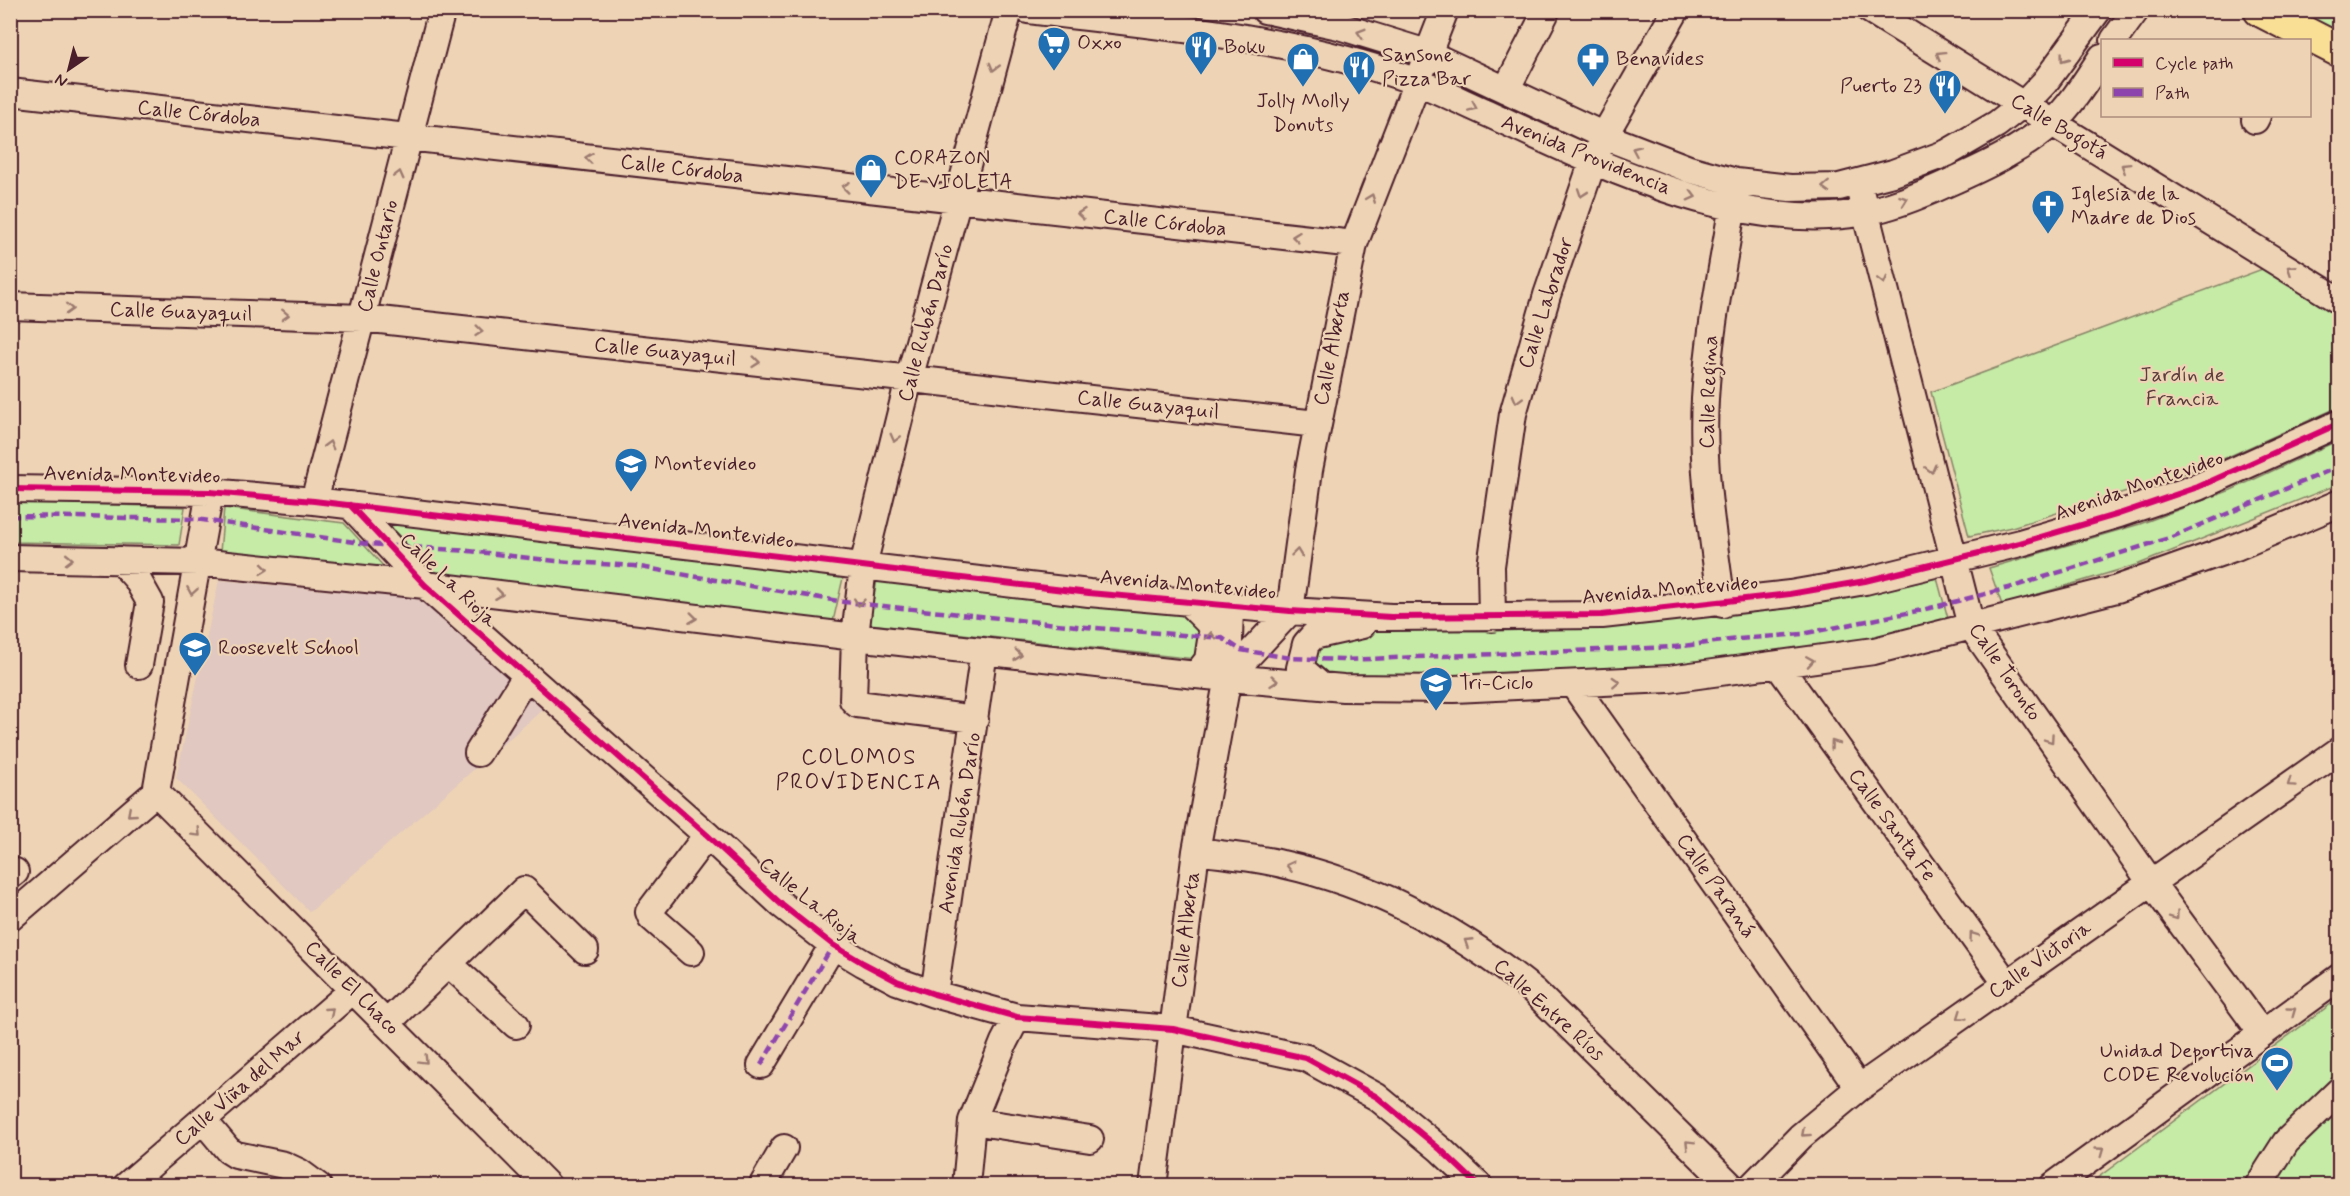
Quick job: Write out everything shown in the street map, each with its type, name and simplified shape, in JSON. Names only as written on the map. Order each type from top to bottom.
[{"type":"main road","points":[[2260,10],[2296,36]]},
{"type":"main road","points":[[2311,41],[2340,51]]},
{"type":"street","name":"Calle Ontario","points":[[314,501],[442,10]]},
{"type":"street","name":"Calle Rubén Darío","points":[[975,719],[857,704],[853,700],[855,637],[862,566],[909,379],[1009,10]]},
{"type":"street","name":"Avenida Providencia","points":[[1028,10],[1239,36],[1332,57],[1417,82],[1593,161],[1686,195],[1734,195],[1858,183],[1947,153],[1997,124],[2029,99],[2063,61],[2098,10]]},
{"type":"street","name":"Avenida Providencia","points":[[1265,10],[1339,26],[1427,53],[1604,136],[1678,166],[1774,213],[1830,216],[1866,212],[1931,191],[1976,171],[2017,149],[2052,122],[2068,105],[2101,60]]},
{"type":"street","name":"Calle Alberta","points":[[1290,611],[1307,481],[1354,244],[1427,53],[1446,10]]},
{"type":"street","name":"Calle Labrador","points":[[1492,618],[1491,566],[1513,414],[1547,295],[1593,161],[1604,136],[1676,10]]},
{"type":"street","name":"Calle Bogotá","points":[[1870,10],[2340,301]]},
{"type":"street","points":[[2115,39],[2136,10]]},
{"type":"street","points":[[1506,90],[1545,14]]},
{"type":"street","name":"Calle Córdoba","points":[[10,92],[1354,244]]},
{"type":"street","name":"Calle Toronto","points":[[1858,183],[1971,627],[2150,881],[2262,1033]]},
{"type":"street","name":"Calle Regina","points":[[1722,604],[1707,488],[1705,401],[1713,321],[1734,195]]},
{"type":"street","name":"Calle Guayaquil","points":[[10,306],[362,318],[1317,424]]},
{"type":"street","name":"Avenida Montevideo","points":[[10,489],[210,492],[314,501],[1089,593],[1290,611],[1391,617],[1492,618],[1602,615],[1722,604],[1865,581],[2031,540],[2198,487],[2340,423]]},
{"type":"street","points":[[10,918],[156,792],[210,492]]},
{"type":"street","points":[[10,558],[198,562],[425,585],[1196,675],[1343,688],[1454,689],[1669,679],[1874,651],[2117,589],[2236,547],[2340,503]]},
{"type":"street","name":"Calle La Rioja","points":[[350,505],[425,585],[707,835],[782,905],[833,945],[897,981],[934,994],[1017,1017],[1173,1029],[1306,1058],[1377,1097],[1442,1150],[1479,1185]]},
{"type":"street","points":[[120,560],[136,579],[150,602],[139,665]]},
{"type":"street","points":[[1188,602],[1213,627],[1208,660],[1196,675]]},
{"type":"street","name":"Calle Alberta","points":[[1153,1185],[1196,851],[1228,677],[1230,605]]},
{"type":"street","points":[[1228,677],[1290,611]]},
{"type":"street","points":[[1321,686],[1300,668],[1308,641],[1317,634],[1357,627],[1391,617]]},
{"type":"street","name":"Avenida Rubén Darío","points":[[934,994],[984,651]]},
{"type":"street","name":"Calle Santa Fe","points":[[1778,665],[2007,984]]},
{"type":"street","points":[[478,753],[526,676]]},
{"type":"street","name":"Calle Paraná","points":[[1572,684],[1859,1088]]},
{"type":"street","name":"Calle Victoria","points":[[1752,1185],[1801,1136],[1859,1088],[2150,881],[2340,750]]},
{"type":"street","name":"Calle El Chaco","points":[[156,792],[548,1185]]},
{"type":"street","points":[[691,952],[651,917],[649,912],[707,835]]},
{"type":"street","name":"Calle Entre Ríos","points":[[1196,851],[1282,863],[1321,874],[1399,903],[1469,942],[1499,962],[1533,991],[1731,1185]]},
{"type":"street","points":[[387,1023],[524,890],[585,950]]},
{"type":"street","points":[[761,1065],[833,945]]},
{"type":"street","points":[[448,963],[516,1025]]},
{"type":"street","points":[[2053,1185],[2340,977]]},
{"type":"street","name":"Calle Viña del Mar","points":[[126,1185],[354,990]]},
{"type":"street","points":[[966,1185],[972,1121],[1004,1042],[1017,1017]]},
{"type":"street","points":[[2258,1185],[2286,1142],[2340,1090]]},
{"type":"street","points":[[203,1120],[228,1150],[236,1155],[284,1165],[318,1185]]},
{"type":"street","points":[[972,1121],[1090,1140]]},
{"type":"street","points":[[762,1185],[784,1148]]},
{"type":"shaded area","points":[[219,580],[428,600],[547,706],[310,912],[176,778]]},
{"type":"green space","points":[[2294,11],[2339,11],[2339,34]]},
{"type":"green space","name":"Jardín de Francia","points":[[2265,268],[2339,316],[2339,407],[2210,465],[2012,527],[1969,536],[1931,392]]},
{"type":"green space","points":[[2339,440],[2339,484],[2139,564],[2002,605],[1989,568],[2140,524],[2231,490]]},
{"type":"green space","points":[[11,502],[185,507],[179,545],[11,542]]},
{"type":"green space","points":[[224,508],[344,523],[385,568],[220,552]]},
{"type":"green space","points":[[384,518],[843,578],[832,626],[434,577]]},
{"type":"green space","points":[[1937,578],[1950,626],[1886,640],[1703,664],[1429,676],[1355,677],[1306,671],[1318,635],[1391,629],[1495,631],[1595,628],[1790,608]]},
{"type":"green space","points":[[877,580],[1194,615],[1204,625],[1205,660],[869,624]]},
{"type":"green space","name":"Unidad Deportiva CODE Revolución","points":[[2339,998],[2339,1185],[2088,1185]]},
{"type":"marked path","points":[[10,516],[196,519],[368,544],[634,566],[844,602],[1096,628],[1222,638],[1241,650],[1291,658],[1342,660],[1675,647],[1802,634],[1922,610],[2009,588],[2172,537],[2340,466]]},
{"type":"marked path","points":[[761,1065],[833,945]]},
{"type":"cycle path","points":[[10,489],[210,492],[314,501],[1089,593],[1290,611],[1391,617],[1602,615],[1790,594],[1865,581],[2020,543],[2119,514],[2198,487],[2340,423]]},
{"type":"cycle path","points":[[350,505],[425,585],[707,835],[782,905],[833,945],[897,981],[934,994],[1017,1017],[1173,1029],[1306,1058],[1377,1097],[1441,1150],[1479,1186]]},
{"type":"place","name":"Oxxo","points":[[1054,72]]},
{"type":"place","name":"Boku","points":[[1201,76]]},
{"type":"place","name":"Jolly Molly Donuts","points":[[1303,88]]},
{"type":"place","name":"Benavides","points":[[1593,88]]},
{"type":"place","name":"Sansone Pizza Bar","points":[[1359,96]]},
{"type":"place","name":"Puerto 23","points":[[1945,115]]},
{"type":"place","name":"CORAZON DE VIOLETA","points":[[871,199]]},
{"type":"place","name":"Iglesia de la Madre de Dios","points":[[2048,235]]},
{"type":"place","name":"Montevideo","points":[[631,493]]},
{"type":"place","name":"Roosevelt School","points":[[195,677]]},
{"type":"place","name":"Tri-Ciclo","points":[[1436,712]]},
{"type":"place","name":"Unidad Deportiva CODE Revolución","points":[[2277,1092]]},
{"type":"district","name":"COLOMOS PROVIDENCIA","points":[[859,770]]}]
